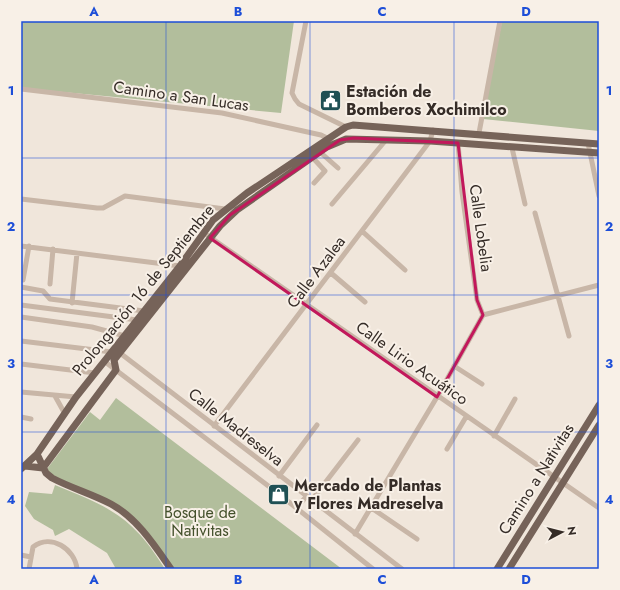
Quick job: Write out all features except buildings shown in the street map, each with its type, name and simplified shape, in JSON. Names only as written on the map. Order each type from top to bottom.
[{"type":"main road","points":[[328,142],[346,127],[361,124],[599,144]]},
{"type":"main road","points":[[328,142],[354,138],[430,141],[599,153]]},
{"type":"main road","name":"Prolongación 16 de Septiembre","points":[[23,468],[37,454],[76,397],[180,266],[207,235],[230,215],[313,158],[328,142]]},
{"type":"main road","name":"Prolongación 16 de Septiembre","points":[[116,370],[114,360],[225,209],[328,142]]},
{"type":"main road","points":[[43,468],[116,370]]},
{"type":"main road","name":"Camino a Nativitas","points":[[497,569],[599,405]]},
{"type":"main road","name":"Camino a Nativitas","points":[[508,569],[562,482],[599,427]]},
{"type":"main road","points":[[37,454],[43,468],[52,478],[120,510],[140,528],[171,569]]},
{"type":"main road","points":[[23,468],[43,468]]},
{"type":"street","points":[[306,21],[292,93],[299,104],[346,127]]},
{"type":"street","points":[[479,133],[500,21]]},
{"type":"street","name":"Camino a San Lucas","points":[[21,89],[222,113],[283,126],[328,142]]},
{"type":"street","name":"Calle Azalea","points":[[214,426],[363,232],[430,141],[433,130]]},
{"type":"street","points":[[332,204],[386,140]]},
{"type":"street","name":"Calle Lobelia","points":[[458,143],[462,192],[477,300],[483,315]]},
{"type":"street","points":[[588,143],[599,196]]},
{"type":"street","points":[[512,148],[525,204]]},
{"type":"street","points":[[320,152],[338,168]]},
{"type":"street","points":[[313,158],[325,170],[314,183]]},
{"type":"street","points":[[21,199],[103,208],[124,196],[225,209]]},
{"type":"street","points":[[535,213],[569,336]]},
{"type":"street","points":[[363,232],[406,270]]},
{"type":"street","name":"Calle Lirio Acuático","points":[[207,235],[437,397],[599,508]]},
{"type":"street","points":[[21,246],[180,266]]},
{"type":"street","points":[[23,280],[29,246]]},
{"type":"street","points":[[50,284],[53,249]]},
{"type":"street","points":[[72,303],[77,253]]},
{"type":"street","points":[[331,273],[365,302]]},
{"type":"street","points":[[355,534],[437,397],[483,315],[599,285]]},
{"type":"street","points":[[21,287],[43,291],[50,299],[144,311]]},
{"type":"street","points":[[21,305],[137,320]]},
{"type":"street","points":[[21,317],[92,327],[125,336]]},
{"type":"street","points":[[21,341],[120,353]]},
{"type":"street","name":"Calle Madreselva","points":[[120,353],[278,476],[402,569]]},
{"type":"street","name":"Calle Madreselva","points":[[104,362],[296,508],[373,569]]},
{"type":"street","points":[[21,364],[95,373]]},
{"type":"street","points":[[454,366],[482,384]]},
{"type":"street","points":[[21,392],[76,397]]},
{"type":"street","points":[[55,396],[65,414]]},
{"type":"street","points":[[494,436],[516,400]]},
{"type":"street","points":[[21,417],[31,419]]},
{"type":"street","points":[[447,449],[466,417]]},
{"type":"street","points":[[278,476],[317,425]]},
{"type":"street","points":[[312,501],[358,440]]},
{"type":"street","points":[[296,508],[306,497]]},
{"type":"street","points":[[370,507],[417,539]]},
{"type":"street","points":[[29,569],[33,547],[43,541],[50,541],[70,550],[77,561],[77,569]]},
{"type":"street","points":[[21,555],[30,557]]},
{"type":"highlighted area","points":[[354,138],[458,143],[477,300],[483,315],[437,397],[210,238],[230,215],[340,140]]},
{"type":"green space","points":[[21,21],[294,21],[281,113],[21,88]]},
{"type":"green space","points":[[502,21],[599,21],[599,131],[483,119]]},
{"type":"green space","name":"Bosque de Nativitas","points":[[116,398],[342,569],[172,569],[137,521],[52,475],[47,469],[90,412],[100,420]]},
{"type":"green space","points":[[55,485],[91,500],[119,516],[142,537],[165,569],[116,569],[107,553],[69,529],[55,536],[53,530],[34,519],[25,506],[29,492],[52,494]]},
{"type":"place","name":"Estación de Bomberos Xochimilco","points":[[330,100]]},
{"type":"place","name":"Mercado de Plantas y Flores Madreselva","points":[[278,494]]}]
